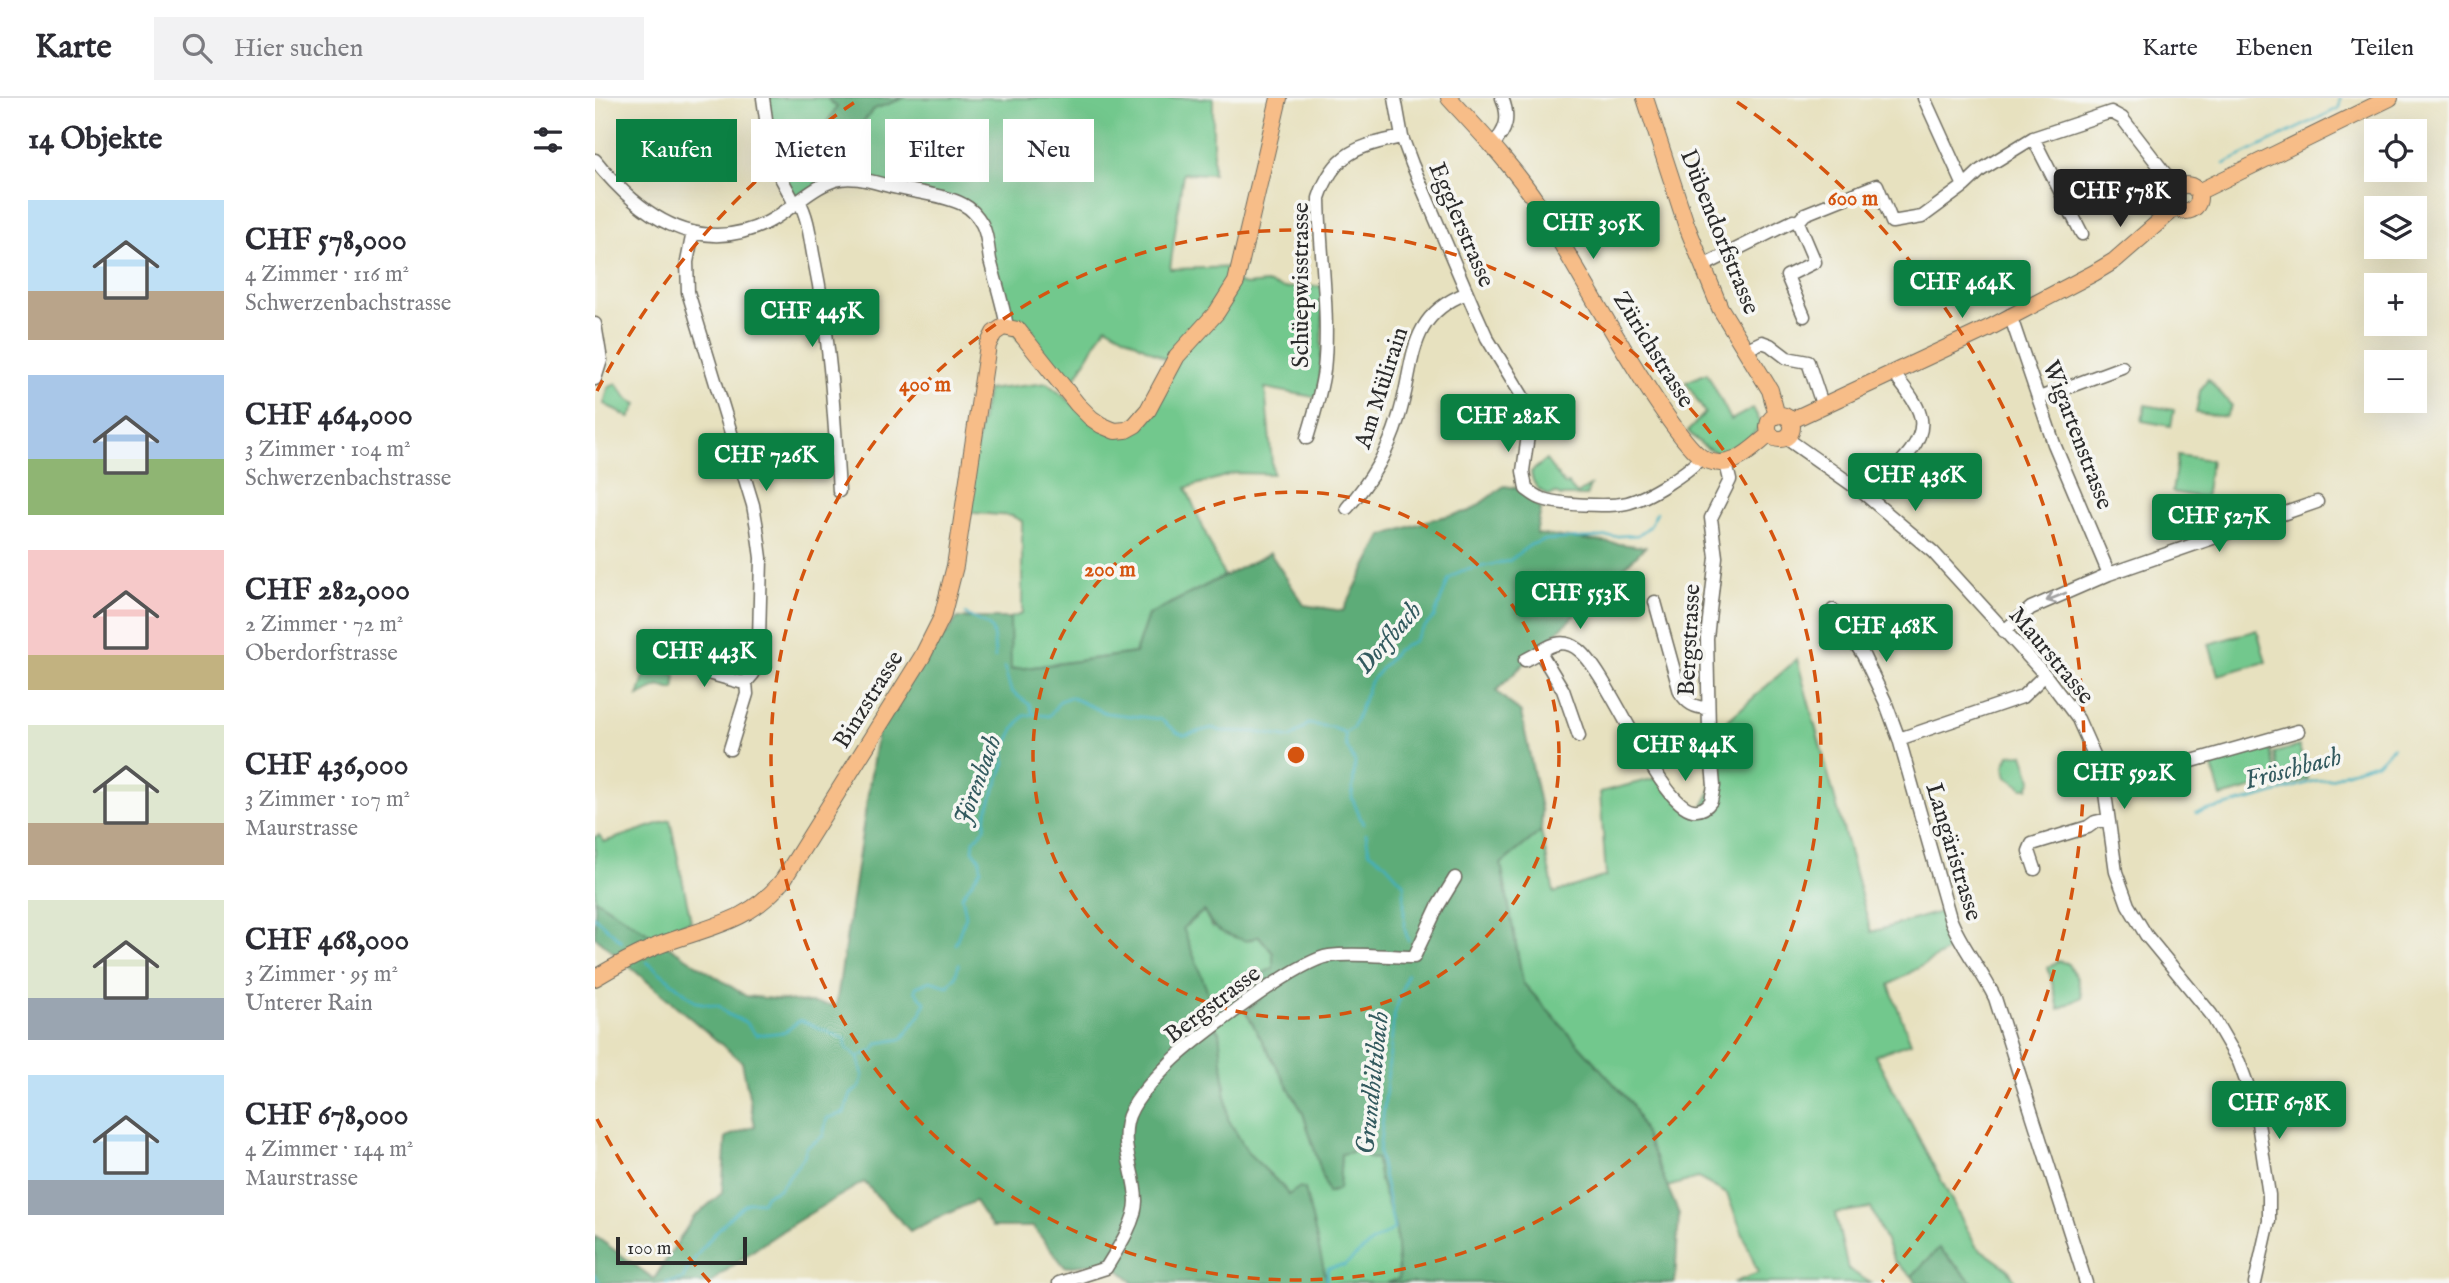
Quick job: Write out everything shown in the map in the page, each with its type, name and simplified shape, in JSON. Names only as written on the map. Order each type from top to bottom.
[{"type":"main road","points":[[1007,327],[1018,330],[1027,339],[1091,418],[1115,431],[1126,430],[1135,425],[1148,410],[1177,356],[1222,305],[1236,282],[1279,98]]},
{"type":"main road","name":"Zürichstrasse","points":[[1450,98],[1492,145],[1537,203],[1673,426],[1701,458]]},
{"type":"main road","name":"Dübendorfstrasse","points":[[1646,98],[1670,180],[1720,308],[1770,390],[1784,419]]},
{"type":"main road","points":[[2198,192],[2390,98]]},
{"type":"main road","points":[[2181,186],[2191,186],[2198,192],[2199,202],[2193,210],[2185,212],[2176,207],[2173,196],[2181,186]]},
{"type":"main road","points":[[1701,458],[1725,464],[1738,460],[1778,436],[1769,425],[1823,407],[1989,327],[2108,265],[2176,207]]},
{"type":"main road","name":"Binzstrasse","points":[[595,978],[657,946],[721,925],[744,914],[775,890],[799,855],[922,657],[941,617],[955,566],[988,345],[996,331],[1007,327]]},
{"type":"street","points":[[762,98],[772,161],[805,212],[829,353],[839,491]]},
{"type":"street","name":"Egglerstrasse","points":[[1395,98],[1402,137],[1467,293],[1487,338],[1518,388],[1527,410],[1530,430],[1523,471],[1526,489],[1539,498],[1594,505],[1628,503],[1640,499],[1694,466],[1701,458]]},
{"type":"street","points":[[1492,145],[1504,132],[1506,125],[1506,108],[1502,98]]},
{"type":"street","points":[[1924,98],[1964,186]]},
{"type":"street","points":[[1798,222],[1805,214],[1877,185],[1892,222],[1922,217],[1981,170],[2033,138],[2111,112],[2122,118],[2177,189]]},
{"type":"street","name":"Schüepwisstrasse","points":[[1307,438],[1324,369],[1325,322],[1319,198],[1324,182],[1337,163],[1354,150],[1402,137]]},
{"type":"street","points":[[2033,138],[2082,234]]},
{"type":"street","points":[[595,160],[649,213],[666,224],[693,232],[724,234],[748,230],[771,220],[828,183],[851,178],[957,202],[968,207],[977,216],[985,231],[1007,327]]},
{"type":"street","points":[[1703,266],[1793,221],[1798,222]]},
{"type":"street","points":[[1798,222],[1815,262],[1787,276],[1804,316]]},
{"type":"street","points":[[693,232],[687,262],[688,292],[753,505],[761,558],[756,666],[746,682],[747,694],[730,749]]},
{"type":"street","name":"Am Mülirain","points":[[1347,508],[1368,483],[1389,443],[1399,417],[1418,334],[1444,304],[1467,293]]},
{"type":"street","name":"Wigartenstrasse","points":[[2010,315],[2055,444],[2109,574]]},
{"type":"street","points":[[595,324],[601,360],[595,379]]},
{"type":"street","points":[[1745,350],[1762,342],[1787,358],[1808,362],[1823,407]]},
{"type":"street","points":[[2039,398],[2122,366]]},
{"type":"street","points":[[1867,496],[1906,457],[1921,429],[1920,414],[1893,373]]},
{"type":"street","name":"Maurstrasse","points":[[1778,436],[1867,496],[1933,552],[2045,675],[2078,719],[2091,744],[2104,786],[2116,872],[2128,905],[2146,935],[2211,1014],[2239,1062],[2249,1089],[2267,1167],[2270,1208],[2255,1283]]},
{"type":"street","name":"Bergstrasse","points":[[1540,652],[1554,643],[1566,643],[1580,650],[1595,668],[1625,723],[1660,777],[1681,804],[1693,810],[1707,807],[1714,794],[1708,708],[1707,638],[1716,556],[1710,518],[1730,480],[1725,464]]},
{"type":"street","points":[[2004,631],[2031,608],[2109,574],[2317,502]]},
{"type":"street","points":[[1655,602],[1680,692],[1685,700],[1694,706],[1708,708]]},
{"type":"street","name":"Langäristrasse","points":[[1833,610],[1868,666],[1899,739],[1950,918],[1960,941],[1987,981],[1994,998],[2086,1283]]},
{"type":"street","points":[[1525,660],[1540,652],[1563,690],[1579,736]]},
{"type":"street","points":[[665,661],[746,682]]},
{"type":"street","points":[[1899,739],[2022,697],[2045,675]]},
{"type":"street","points":[[2104,786],[2298,731]]},
{"type":"street","points":[[2035,869],[2029,851],[2032,844],[2108,820]]},
{"type":"street","name":"Bergstrasse","points":[[1103,1269],[1127,1233],[1136,1202],[1126,1149],[1127,1121],[1138,1100],[1173,1060],[1224,1019],[1303,965],[1328,956],[1414,957],[1438,906],[1455,878]]},
{"type":"street","points":[[1059,1283],[1103,1269],[1105,1283]]},
{"type":"green space","points":[[763,98],[826,98],[837,107],[829,119],[768,119]]},
{"type":"green space","points":[[826,98],[904,98],[874,109],[865,119],[829,119],[837,107]]},
{"type":"green space","points":[[904,98],[1213,98],[1213,174],[1183,173],[1170,269],[1241,267],[1236,282],[1245,285],[1266,283],[1283,288],[1324,286],[1319,398],[1265,388],[1273,474],[1235,473],[1186,488],[1224,576],[1148,615],[1135,653],[1010,670],[1010,618],[1022,614],[1022,521],[1012,516],[964,512],[987,390],[1047,383],[1091,418],[1130,428],[1173,363],[1106,326],[1067,392],[1007,327],[988,251],[973,211],[862,182],[871,182],[871,119],[865,119],[874,109]]},
{"type":"green space","points":[[782,182],[844,182],[795,204]]},
{"type":"green space","points":[[1707,373],[1731,420],[1753,408],[1761,423],[1744,445],[1727,454],[1709,449],[1688,431],[1705,413],[1686,382]]},
{"type":"green space","points":[[2208,379],[2232,406],[2226,417],[2196,413],[2200,391]]},
{"type":"green space","points":[[616,383],[628,399],[637,404],[630,418],[604,404],[608,388]]},
{"type":"green space","points":[[2145,405],[2174,410],[2171,426],[2142,421]]},
{"type":"green space","points":[[2178,455],[2211,460],[2205,498],[2172,492]]},
{"type":"green space","points":[[1546,460],[1565,485],[1568,484],[1577,494],[1590,486],[1586,496],[1561,496],[1555,493],[1550,496],[1539,489],[1534,484],[1531,472]]},
{"type":"green space","points":[[1504,486],[1517,488],[1541,509],[1536,534],[1645,547],[1496,691],[1521,713],[1542,813],[1541,831],[1501,864],[1523,983],[1632,1104],[1679,1214],[1675,1283],[1387,1283],[1399,1279],[1396,1230],[1379,1177],[1377,1159],[1368,1158],[1358,1138],[1352,1152],[1341,1154],[1339,1189],[1328,1193],[1303,1113],[1246,1012],[1262,998],[1261,974],[1273,968],[1273,953],[1259,936],[1247,941],[1221,932],[1204,911],[1183,928],[1213,1006],[1209,1020],[1219,1032],[1228,1119],[1248,1153],[1288,1195],[1300,1187],[1305,1189],[1327,1283],[1133,1283],[1126,1275],[1111,1267],[1094,1264],[1065,1267],[1033,1227],[992,1227],[975,1201],[910,1231],[864,1182],[766,1242],[711,1283],[595,1283],[595,1236],[654,1279],[693,1218],[722,1193],[726,1137],[755,1126],[742,1062],[595,937],[595,899],[746,996],[836,1006],[878,727],[932,639],[947,634],[957,618],[1010,618],[1011,670],[1135,653],[1148,615],[1270,553],[1304,605],[1343,611],[1382,536],[1433,519],[1470,511]]},
{"type":"green space","points":[[2257,630],[2266,662],[2218,675],[2209,644]]},
{"type":"green space","points":[[1797,659],[1871,932],[1943,911],[1954,947],[1889,985],[1911,1043],[1875,1055],[1976,1246],[2008,1269],[2016,1283],[1973,1283],[1939,1248],[1912,1276],[1895,1262],[1871,1208],[1835,1213],[1848,1269],[1871,1283],[1733,1283],[1758,1273],[1727,1194],[1698,1178],[1667,1187],[1632,1104],[1523,983],[1501,864],[1541,831],[1554,893],[1606,876],[1600,792],[1660,777],[1681,804],[1701,810],[1711,791],[1708,738]]},
{"type":"green space","points":[[647,669],[676,675],[674,690],[659,686],[638,696]]},
{"type":"green space","points":[[2268,743],[2279,781],[2221,797],[2210,759]]},
{"type":"green space","points":[[2299,746],[2308,779],[2283,786],[2274,753]]},
{"type":"green space","points":[[2023,754],[2032,780],[2028,788],[2023,788],[2007,777],[2004,766],[2009,755]]},
{"type":"green space","points":[[670,820],[691,921],[651,935],[595,899],[595,837],[599,835],[604,842]]},
{"type":"green space","points":[[1204,911],[1212,927],[1259,936],[1273,953],[1273,968],[1262,998],[1246,1012],[1303,1113],[1328,1193],[1339,1189],[1341,1153],[1358,1137],[1377,1159],[1379,1177],[1396,1230],[1399,1279],[1387,1283],[1327,1283],[1305,1190],[1288,1195],[1248,1153],[1228,1119],[1219,1032],[1209,1019],[1183,928]]},
{"type":"green space","points":[[2057,961],[2067,963],[2077,978],[2082,997],[2059,1009],[2048,968]]},
{"type":"green space","points":[[1939,1248],[1973,1283],[1917,1283],[1912,1276]]},
{"type":"waterway","name":"Dorfbach","points":[[2224,164],[2339,108],[2340,98]]},
{"type":"waterway","name":"Dorfbach","points":[[1345,733],[1353,728],[1370,682],[1397,650],[1414,641],[1434,617],[1449,579],[1461,571],[1509,561],[1530,545],[1544,540],[1638,535],[1649,527],[1657,512]]},
{"type":"waterway","points":[[965,614],[991,628],[995,658]]},
{"type":"waterway","points":[[1004,667],[1011,691],[1030,705],[1033,714]]},
{"type":"waterway","name":"Jörenbach","points":[[955,944],[966,916],[962,896],[981,869],[980,859],[973,850],[974,840],[985,828],[986,814],[1005,762],[1004,750],[1024,716],[1049,716],[1060,701],[1070,697],[1106,713],[1160,719],[1185,735],[1212,728],[1291,738],[1308,724],[1332,727],[1345,733]]},
{"type":"waterway","name":"Grundhiltibach","points":[[1345,733],[1346,745],[1355,762],[1352,798],[1363,824]]},
{"type":"waterway","name":"Fröschbach","points":[[2196,813],[2314,781],[2332,779],[2378,762],[2393,747]]},
{"type":"waterway","name":"Grundhiltibach","points":[[1366,833],[1369,852],[1385,863],[1404,884],[1404,926],[1408,940]]},
{"type":"waterway","points":[[595,917],[622,942]]},
{"type":"waterway","points":[[647,962],[696,1002],[719,1006],[727,1014],[745,1022],[756,1035],[785,1032],[800,1020],[845,1039],[847,1049],[858,1057]]},
{"type":"waterway","name":"Jörenbach","points":[[666,1283],[683,1279],[703,1248],[743,1206],[751,1202],[762,1202],[766,1195],[779,1189],[804,1157],[806,1148],[823,1136],[827,1118],[844,1113],[851,1094],[860,1087],[863,1075],[858,1057],[873,1051],[878,1043],[902,1039],[921,1014],[925,1002],[915,991],[916,987],[930,981],[948,986],[955,977],[959,964]]},
{"type":"waterway","name":"Grundhiltibach","points":[[1326,1283],[1328,1268],[1345,1265],[1372,1242],[1394,1229],[1379,1153],[1394,1016],[1407,974]]},
{"type":"waterway","points":[[595,1275],[600,1283]]}]
